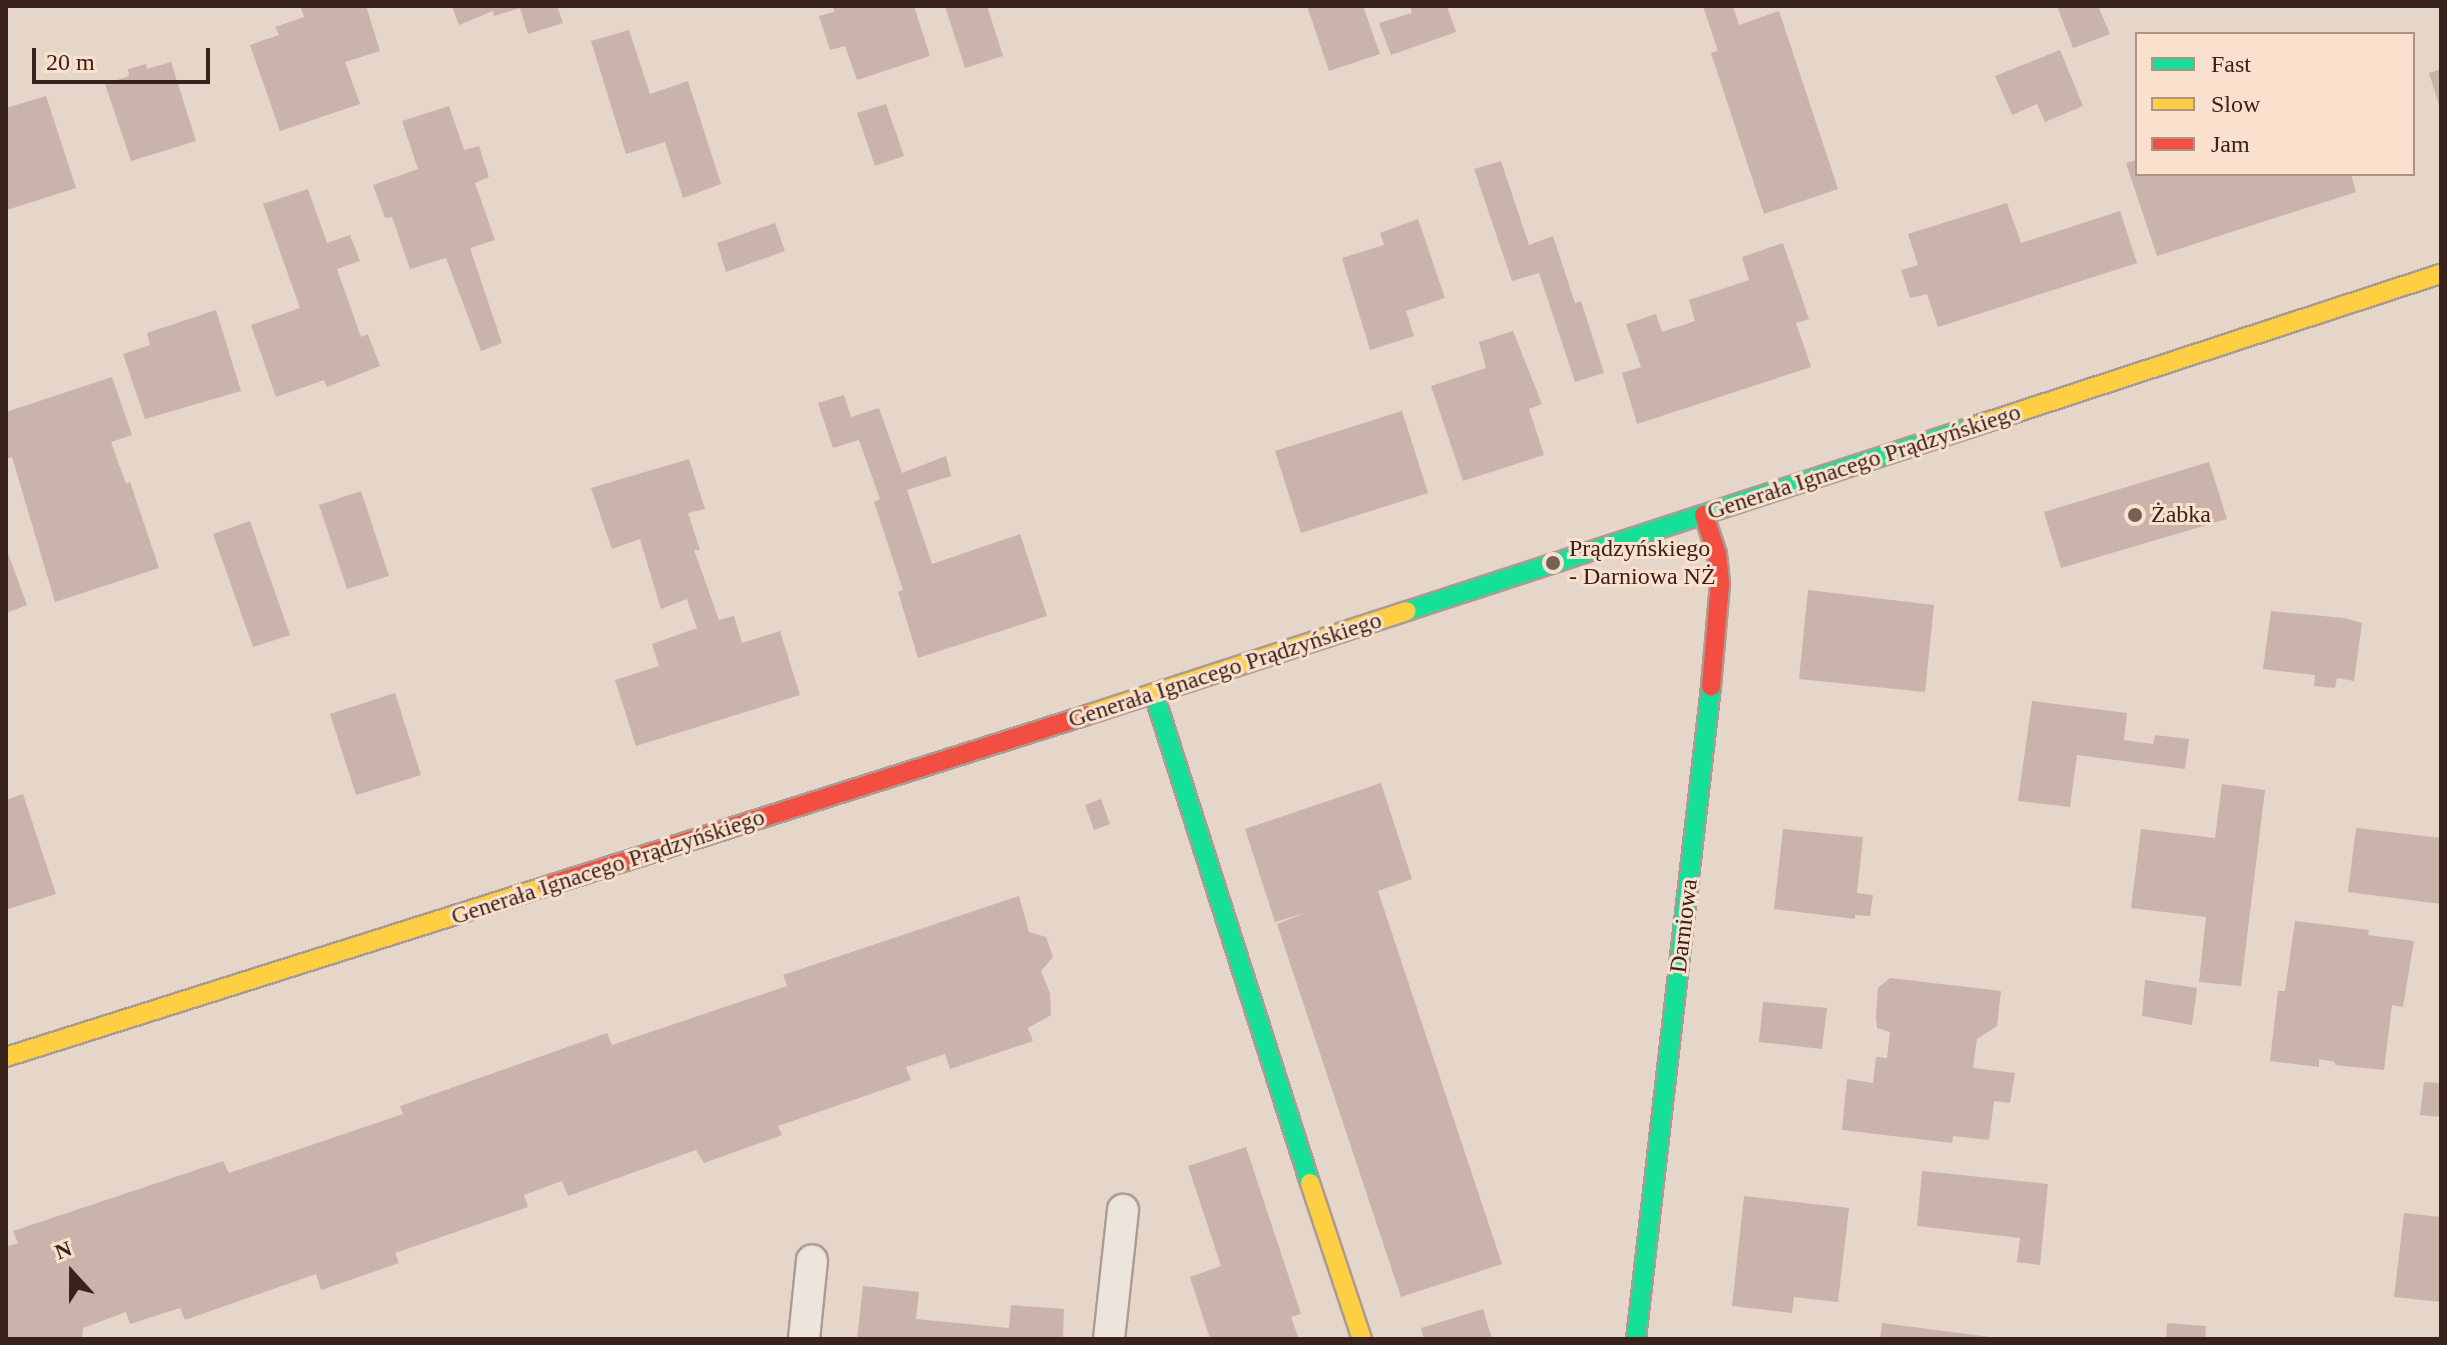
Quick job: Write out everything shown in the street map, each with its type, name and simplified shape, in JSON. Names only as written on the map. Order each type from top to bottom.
[{"type":"street","name":"Generała Ignacego Prądzyńskiego","points":[[6,1057],[1154,694],[2441,274]]},
{"type":"street","name":"Darniowa","points":[[1636,1339],[1718,630],[1720,584],[1717,554],[1704,515]]},
{"type":"street","points":[[1154,694],[1278,1088],[1362,1339]]},
{"type":"lane","points":[[1109,1339],[1123,1210]]},
{"type":"lane","points":[[804,1339],[812,1260]]},
{"type":"building","points":[[366,6],[380,51],[345,62],[360,104],[280,131],[250,45],[279,35],[275,27],[304,17],[301,8]]},
{"type":"building","points":[[452,6],[557,6],[563,23],[528,34],[520,8],[494,16],[493,11],[459,25]]},
{"type":"building","points":[[833,6],[914,6],[930,56],[857,80],[845,46],[830,50],[819,16],[834,12]]},
{"type":"building","points":[[945,6],[987,6],[1003,56],[965,68]]},
{"type":"building","points":[[1307,6],[1363,6],[1380,54],[1329,71]]},
{"type":"building","points":[[1410,6],[1447,6],[1456,32],[1391,55],[1379,23],[1412,13]]},
{"type":"building","points":[[1703,6],[1733,6],[1739,25],[1779,11],[1838,189],[1764,214],[1711,53],[1718,51]]},
{"type":"building","points":[[2057,6],[2098,6],[2110,34],[2073,48]]},
{"type":"building","points":[[629,30],[650,94],[688,81],[721,184],[683,198],[665,142],[626,154],[591,41]]},
{"type":"building","points":[[2060,50],[2083,106],[2045,122],[2037,104],[2012,115],[1995,76]]},
{"type":"building","points":[[171,62],[196,141],[131,161],[105,84],[129,76],[128,69],[146,64],[147,69]]},
{"type":"building","points":[[2441,69],[2441,107],[2440,108],[2429,73]]},
{"type":"building","points":[[46,96],[76,188],[7,210],[6,108]]},
{"type":"building","points":[[886,104],[904,156],[875,166],[857,113]]},
{"type":"building","points":[[449,106],[464,150],[479,146],[489,177],[475,183],[495,240],[470,248],[502,343],[481,351],[446,258],[410,269],[392,217],[385,218],[373,185],[418,169],[402,121]]},
{"type":"building","points":[[1501,161],[1529,245],[1553,236],[1575,303],[1581,301],[1604,373],[1575,382],[1539,273],[1512,281],[1474,169]]},
{"type":"building","points":[[2135,161],[2135,176],[2352,176],[2356,192],[2157,256],[2126,163]]},
{"type":"building","points":[[308,189],[327,243],[350,235],[360,261],[337,269],[361,337],[368,334],[380,366],[327,387],[324,380],[276,397],[251,325],[300,308],[263,204]]},
{"type":"building","points":[[2007,203],[2021,243],[2120,211],[2137,263],[1938,327],[1927,294],[1910,298],[1901,270],[1918,265],[1908,234]]},
{"type":"building","points":[[1418,219],[1445,298],[1406,311],[1414,336],[1370,350],[1342,258],[1384,245],[1380,233]]},
{"type":"building","points":[[775,223],[785,251],[726,272],[717,243]]},
{"type":"building","points":[[1783,243],[1809,319],[1796,323],[1811,367],[1637,424],[1622,373],[1641,367],[1626,324],[1656,314],[1662,332],[1695,321],[1689,300],[1749,280],[1742,257]]},
{"type":"building","points":[[216,310],[241,391],[145,419],[123,354],[150,345],[147,333]]},
{"type":"building","points":[[1513,331],[1542,404],[1529,409],[1544,455],[1463,481],[1431,386],[1486,368],[1479,342]]},
{"type":"building","points":[[112,377],[132,435],[111,442],[126,484],[130,482],[159,568],[55,602],[12,457],[6,459],[6,412]]},
{"type":"building","points":[[844,395],[851,417],[879,408],[902,473],[946,456],[951,476],[907,490],[932,564],[1020,534],[1047,616],[918,658],[898,592],[903,590],[874,502],[880,499],[859,440],[833,448],[818,403]]},
{"type":"building","points":[[1402,411],[1428,493],[1301,533],[1275,451]]},
{"type":"building","points":[[689,459],[705,509],[688,513],[700,550],[694,550],[719,620],[734,616],[742,643],[780,631],[800,695],[636,746],[615,680],[659,666],[652,644],[697,628],[687,599],[661,609],[640,539],[612,549],[591,488]]},
{"type":"building","name":"Żabka","points":[[2209,462],[2227,519],[2061,568],[2044,512]]},
{"type":"building","points":[[361,491],[389,576],[347,589],[319,505]]},
{"type":"building","points":[[250,521],[290,635],[253,647],[213,534]]},
{"type":"building","points":[[6,548],[27,605],[6,613]]},
{"type":"building","points":[[1808,590],[1934,605],[1925,692],[1799,679]]},
{"type":"building","points":[[2271,611],[2344,618],[2362,623],[2354,681],[2337,678],[2335,688],[2314,686],[2315,675],[2263,669]]},
{"type":"building","points":[[395,693],[421,775],[356,795],[330,714]]},
{"type":"building","points":[[2032,701],[2127,713],[2124,740],[2153,744],[2155,735],[2189,739],[2185,769],[2077,755],[2070,807],[2018,801]]},
{"type":"building","points":[[1381,783],[1412,879],[1378,891],[1502,1264],[1401,1297],[1277,924],[1308,912],[1275,922],[1245,829]]},
{"type":"building","points":[[2222,784],[2265,790],[2241,986],[2199,982],[2206,917],[2131,908],[2141,829],[2215,838]]},
{"type":"building","points":[[23,794],[56,894],[8,909],[6,800]]},
{"type":"building","points":[[1101,799],[1110,824],[1094,830],[1085,805]]},
{"type":"building","points":[[2356,828],[2441,838],[2441,904],[2348,892]]},
{"type":"building","points":[[1783,829],[1863,837],[1857,893],[1873,895],[1870,916],[1855,915],[1855,919],[1774,909]]},
{"type":"building","points":[[1019,896],[1029,932],[1046,937],[1053,957],[1041,971],[1050,993],[1051,1015],[1028,1028],[1033,1041],[950,1069],[945,1054],[906,1067],[911,1080],[778,1126],[782,1135],[704,1163],[696,1150],[568,1196],[562,1181],[524,1195],[528,1207],[395,1253],[399,1263],[321,1290],[316,1274],[185,1320],[180,1308],[130,1324],[126,1312],[83,1328],[82,1339],[6,1339],[6,1247],[18,1243],[13,1231],[223,1161],[229,1173],[403,1114],[400,1106],[607,1033],[612,1045],[787,986],[783,975]]},
{"type":"building","points":[[2295,921],[2369,930],[2368,935],[2414,941],[2403,1007],[2392,1005],[2384,1070],[2335,1065],[2335,1062],[2319,1059],[2319,1067],[2270,1061],[2278,991],[2285,991]]},
{"type":"building","points":[[1890,978],[2001,991],[1997,1026],[1977,1039],[1973,1068],[2015,1073],[2010,1103],[1994,1101],[1989,1140],[1953,1136],[1952,1143],[1842,1130],[1847,1079],[1873,1083],[1876,1057],[1887,1058],[1890,1032],[1877,1028],[1876,1016],[1878,988]]},
{"type":"building","points":[[2145,980],[2197,988],[2192,1025],[2142,1016]]},
{"type":"building","points":[[1763,1002],[1827,1008],[1822,1049],[1759,1042]]},
{"type":"building","points":[[2424,1082],[2441,1083],[2441,1117],[2420,1115]]},
{"type":"building","points":[[1246,1147],[1301,1314],[1291,1317],[1299,1339],[1210,1339],[1190,1277],[1221,1266],[1188,1166]]},
{"type":"building","points":[[1922,1171],[2048,1184],[2040,1265],[2017,1262],[2020,1238],[1917,1226]]},
{"type":"building","points":[[1744,1196],[1849,1208],[1838,1302],[1794,1297],[1792,1313],[1732,1306]]},
{"type":"building","points":[[2404,1213],[2441,1217],[2441,1302],[2394,1297]]},
{"type":"building","points":[[863,1286],[919,1292],[916,1319],[1009,1328],[1011,1305],[1064,1309],[1063,1339],[857,1339]]},
{"type":"building","points":[[1483,1309],[1492,1339],[1424,1339],[1421,1328]]},
{"type":"building","points":[[1882,1323],[1990,1337],[1990,1339],[1880,1339]]},
{"type":"building","points":[[2167,1323],[2206,1326],[2205,1339],[2166,1339]]},
{"type":"traffic: fast","points":[[1407,611],[1969,428]]},
{"type":"traffic: fast","points":[[1636,1339],[1711,687]]},
{"type":"traffic: fast","points":[[1154,694],[1310,1183]]},
{"type":"traffic: slow","points":[[1969,428],[2441,274]]},
{"type":"traffic: slow","points":[[1087,715],[1407,611]]},
{"type":"traffic: slow","points":[[6,1057],[547,886]]},
{"type":"traffic: slow","points":[[1310,1183],[1362,1339]]},
{"type":"traffic: jam","points":[[1704,515],[1717,554],[1720,584],[1711,687]]},
{"type":"traffic: jam","points":[[547,886],[1087,715]]},
{"type":"place","name":"Żabka","points":[[2135,515]]},
{"type":"place","name":"Prądzyńskiego - Darniowa NŻ","points":[[1553,563]]}]
